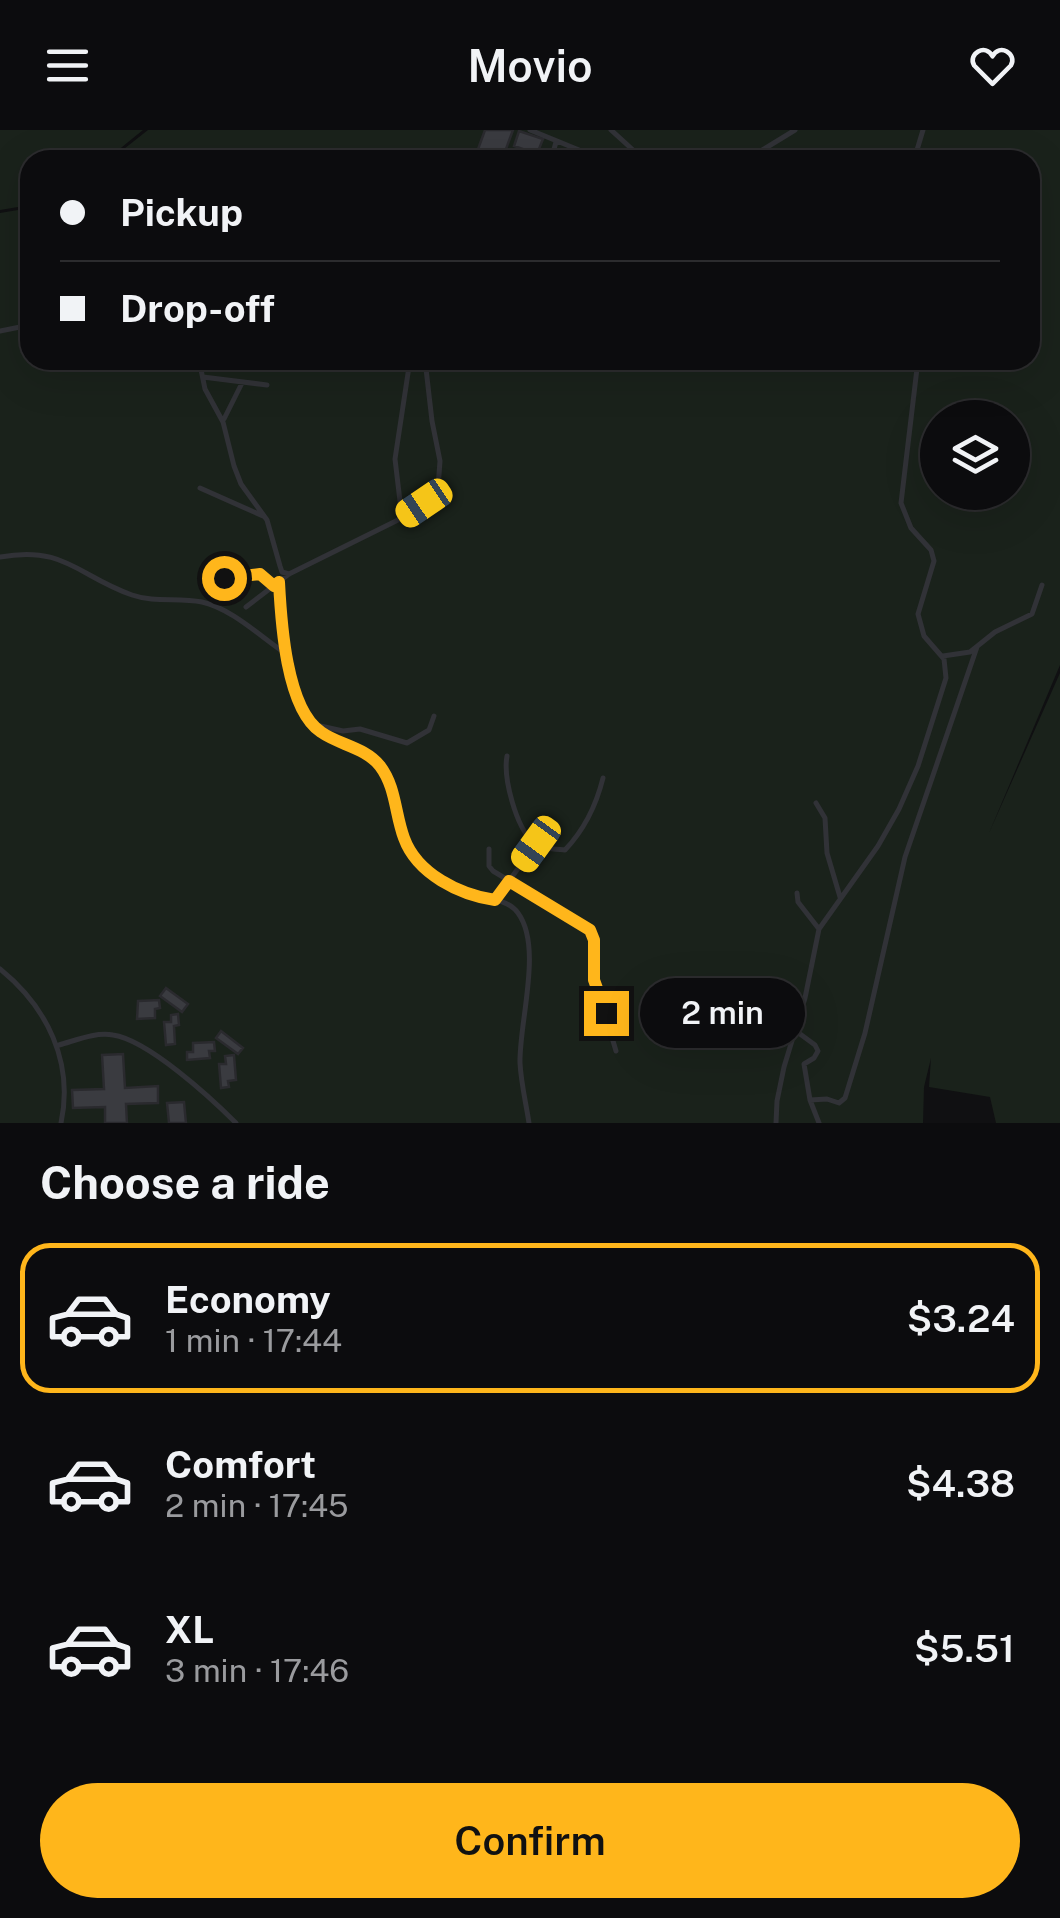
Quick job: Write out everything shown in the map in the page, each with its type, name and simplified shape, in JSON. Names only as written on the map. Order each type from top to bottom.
[{"type":"lane","points":[[530,130],[577,150]]},
{"type":"lane","points":[[611,130],[633,150]]},
{"type":"lane","points":[[762,150],[795,130]]},
{"type":"lane","points":[[554,150],[556,142]]},
{"type":"lane","points":[[201,370],[209,400],[223,422],[241,484],[266,517],[282,572],[289,574]]},
{"type":"lane","points":[[402,518],[394,459],[408,370]]},
{"type":"lane","points":[[246,607],[289,574],[402,518],[438,488],[441,480],[426,370]]},
{"type":"lane","points":[[776,1123],[776,1101],[805,998],[819,929],[878,846],[918,766],[946,678],[946,668],[924,636],[918,614],[934,561],[931,550],[911,528],[901,503],[917,370]]},
{"type":"lane","points":[[202,377],[268,386]]},
{"type":"lane","points":[[223,422],[242,382]]},
{"type":"lane","points":[[200,488],[266,517]]},
{"type":"lane","points":[[0,557],[50,555],[138,598],[204,602],[284,651]]},
{"type":"lane","points":[[224,578],[260,574],[276,584]]},
{"type":"lane","points":[[276,584],[284,651],[308,722],[379,764],[391,786],[404,840],[415,857],[455,890],[505,902],[518,914],[529,951],[520,1061],[529,1123]]},
{"type":"lane","points":[[940,655],[960,655],[1032,614],[1042,586]]},
{"type":"lane","points":[[810,1100],[839,1102],[846,1098],[905,857],[977,647]]},
{"type":"lane","points":[[308,722],[328,730],[360,729],[407,743],[429,730],[434,716]]},
{"type":"lane","points":[[507,756],[505,777],[511,797],[527,834],[536,844],[565,850],[580,834],[604,778]]},
{"type":"lane","points":[[816,803],[825,818],[827,853],[840,896]]},
{"type":"lane","points":[[495,900],[536,844]]},
{"type":"lane","points":[[489,850],[489,866],[590,930],[594,940],[594,980],[616,1051]]},
{"type":"lane","points":[[797,893],[798,902],[819,929]]},
{"type":"lane","points":[[0,969],[20,985],[43,1014],[59,1045],[66,1102],[61,1123]]},
{"type":"lane","points":[[794,1030],[818,1050],[804,1064],[810,1100],[819,1123]]},
{"type":"lane","points":[[59,1045],[98,1034],[126,1038],[211,1097],[236,1123]]},
{"type":"shaded area","points":[[0,130],[143,130],[118,150],[20,150],[20,207],[0,210]]},
{"type":"shaded area","points":[[148,130],[1060,130],[1060,665],[989,833],[1060,673],[1060,1123],[996,1123],[990,1097],[929,1087],[931,1058],[924,1087],[923,1123],[0,1123],[0,213],[20,210],[20,370],[1040,370],[1040,150],[123,150]]},
{"type":"building","points":[[485,130],[513,130],[506,150],[478,150]]},
{"type":"building","points":[[519,131],[543,139],[539,150],[514,146]]},
{"type":"building","points":[[166,988],[188,1004],[182,1012],[160,996]]},
{"type":"building","points":[[159,1000],[155,1018],[137,1019],[138,1001]]},
{"type":"building","points":[[178,1014],[175,1044],[166,1045],[164,1022],[171,1022],[171,1015]]},
{"type":"building","points":[[221,1031],[243,1048],[238,1054],[216,1038]]},
{"type":"building","points":[[214,1042],[215,1051],[209,1051],[210,1058],[187,1060],[193,1043]]},
{"type":"building","points":[[123,1054],[125,1088],[158,1086],[158,1103],[126,1104],[127,1123],[105,1123],[105,1107],[73,1108],[72,1090],[104,1089],[102,1055]]},
{"type":"building","points":[[234,1055],[236,1080],[221,1088],[219,1064],[226,1064],[225,1056]]},
{"type":"building","points":[[184,1102],[186,1123],[169,1123],[167,1103]]},
{"type":"route","points":[[224,578],[260,574],[274,586],[279,582],[284,651],[308,722],[379,764],[391,786],[404,840],[415,857],[455,890],[495,900],[509,881],[590,930],[594,940],[594,980],[606,1013]]}]
